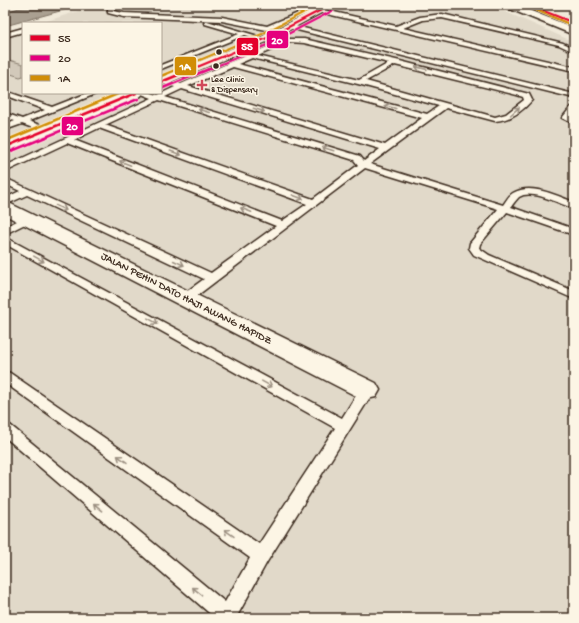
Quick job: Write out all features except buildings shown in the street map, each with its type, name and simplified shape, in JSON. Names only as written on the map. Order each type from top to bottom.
[{"type":"street","points":[[162,82],[234,51],[267,33],[286,29],[318,10],[331,5]]},
{"type":"street","points":[[508,5],[567,23]]},
{"type":"street","points":[[529,5],[567,23],[574,32]]},
{"type":"street","points":[[5,147],[134,94]]},
{"type":"street","name":"JALAN PEHIN DATO HAJI AWANG HAPIDZ","points":[[5,208],[367,390]]},
{"type":"lane","points":[[117,5],[111,9],[110,12],[124,15],[222,18],[267,33]]},
{"type":"lane","points":[[296,5],[574,69]]},
{"type":"lane","points":[[162,23],[198,22],[245,33],[267,33],[318,10]]},
{"type":"lane","points":[[397,28],[422,18],[442,16],[561,44],[574,50]]},
{"type":"lane","points":[[286,29],[574,96]]},
{"type":"lane","points":[[5,35],[22,30]]},
{"type":"lane","points":[[162,67],[245,33]]},
{"type":"lane","points":[[5,169],[181,87],[230,65],[252,56],[288,40],[296,39],[396,62],[519,93],[526,96],[528,100],[510,116],[500,119],[444,106],[360,82],[252,56],[234,51]]},
{"type":"lane","points":[[162,60],[184,57]]},
{"type":"lane","points":[[214,60],[428,117]]},
{"type":"lane","points":[[360,82],[396,62]]},
{"type":"lane","points":[[162,82],[385,148]]},
{"type":"lane","points":[[5,93],[51,109]]},
{"type":"lane","points":[[5,128],[91,94]]},
{"type":"lane","points":[[146,94],[357,158],[363,165],[504,208],[574,232]]},
{"type":"lane","points":[[186,298],[385,148],[444,106]]},
{"type":"lane","points":[[574,110],[566,118],[574,122]]},
{"type":"lane","points":[[5,115],[44,130]]},
{"type":"lane","points":[[100,126],[314,202]]},
{"type":"lane","points":[[67,140],[283,225]]},
{"type":"lane","points":[[5,181],[212,278]]},
{"type":"lane","points":[[5,202],[26,192]]},
{"type":"lane","points":[[574,205],[539,193],[528,192],[514,196],[475,243],[474,248],[478,253],[574,295]]},
{"type":"lane","points":[[5,231],[27,219]]},
{"type":"lane","points":[[5,240],[343,425]]},
{"type":"lane","points":[[5,376],[261,556]]},
{"type":"lane","points":[[5,429],[227,616],[261,556],[343,425],[367,390]]},
{"type":"shaded area","points":[[30,5],[82,5],[5,26],[5,12]]},
{"type":"shaded area","points":[[97,5],[490,5],[574,42],[574,618],[5,618],[5,34],[22,28],[22,94],[162,94],[162,22],[44,22]]},
{"type":"shaded area","points":[[9,60],[22,64],[22,76],[5,72],[5,61]]},
{"type":"transit line","name":"1A","points":[[162,76],[262,34],[318,5]]},
{"type":"transit line","name":"55","points":[[162,82],[265,39],[331,5]]},
{"type":"transit line","name":"1A","points":[[524,5],[574,26]]},
{"type":"transit line","name":"55","points":[[529,5],[574,23]]},
{"type":"transit line","name":"20","points":[[163,88],[267,45],[334,10]]},
{"type":"transit line","name":"1A","points":[[5,141],[118,94]]},
{"type":"transit line","name":"55","points":[[5,147],[134,94]]},
{"type":"transit line","name":"20","points":[[7,153],[138,99]]},
{"type":"place","name":"Lee Clinic & Dispensary","points":[[202,85]]}]
